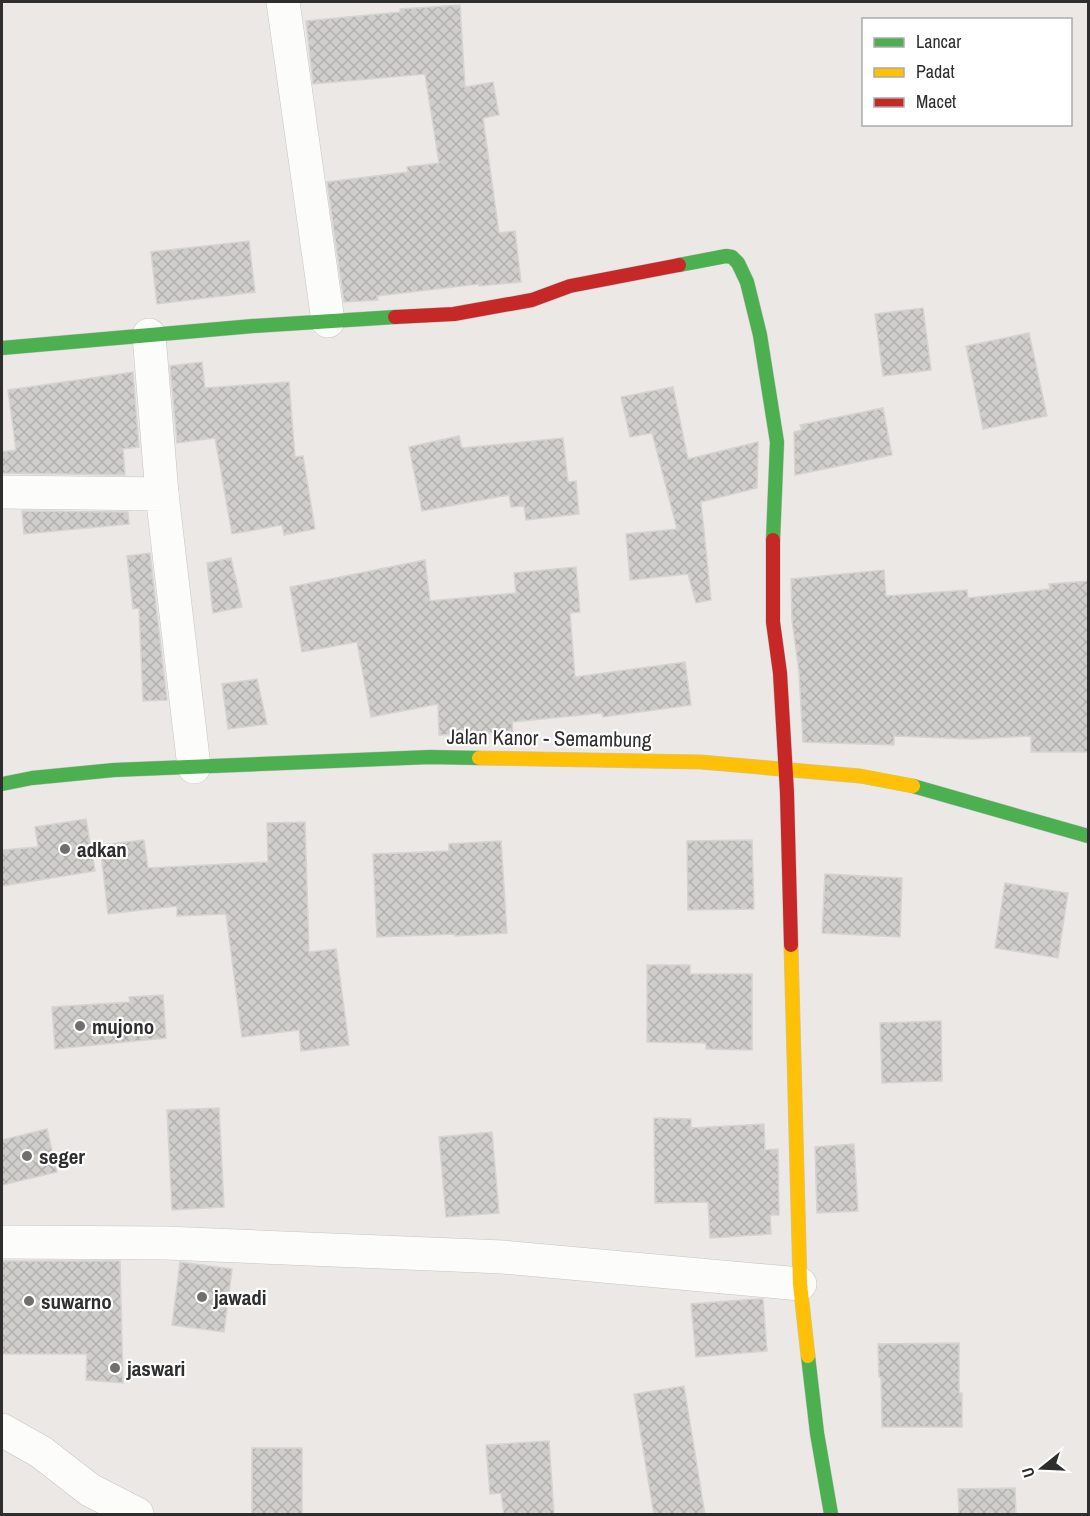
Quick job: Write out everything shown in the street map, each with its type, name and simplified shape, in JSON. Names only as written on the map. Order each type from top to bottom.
[{"type":"street","points":[[283,2],[328,321]]},
{"type":"street","points":[[2,348],[328,321],[454,314],[532,300],[570,286],[726,256],[732,257],[742,270],[760,335],[777,442],[772,582],[773,622],[780,673],[788,793],[800,1284],[817,1434],[831,1515]]},
{"type":"street","points":[[149,335],[162,494],[194,767]]},
{"type":"street","points":[[2,492],[162,494]]},
{"type":"street","name":"Jalan Kanor - Semambung","points":[[2,784],[32,778],[114,770],[430,757],[701,762],[860,776],[905,784],[1089,836]]},
{"type":"street","points":[[2,1242],[166,1243],[503,1257],[800,1284]]},
{"type":"street","points":[[2,1430],[41,1452],[90,1490],[137,1515]]},
{"type":"building","points":[[460,5],[465,87],[493,82],[499,115],[483,118],[499,233],[515,231],[521,282],[479,286],[479,284],[377,296],[378,300],[344,302],[327,182],[408,172],[407,167],[439,163],[425,74],[313,84],[306,21],[400,12],[400,9]]},
{"type":"building","points":[[249,241],[255,292],[157,304],[151,252]]},
{"type":"building","points":[[923,308],[931,370],[883,376],[875,314]]},
{"type":"building","points":[[1029,333],[1047,416],[983,429],[966,346]]},
{"type":"building","points":[[202,362],[205,388],[289,382],[295,457],[303,456],[315,529],[284,535],[282,525],[232,534],[215,438],[177,443],[170,366]]},
{"type":"building","points":[[133,372],[139,447],[123,449],[125,475],[2,473],[2,452],[16,450],[8,390]]},
{"type":"building","points":[[673,387],[688,459],[758,442],[757,488],[701,502],[711,600],[696,603],[688,574],[630,580],[626,534],[677,529],[652,433],[630,437],[621,397]]},
{"type":"building","points":[[883,408],[892,455],[795,475],[794,432],[802,430],[800,425]]},
{"type":"building","points":[[459,436],[462,448],[563,438],[568,482],[576,481],[579,514],[526,520],[524,506],[511,507],[509,495],[422,511],[409,447]]},
{"type":"building","points":[[22,511],[128,512],[129,524],[24,534]]},
{"type":"building","points":[[150,553],[167,700],[143,701],[139,608],[133,609],[127,556]]},
{"type":"building","points":[[231,558],[242,607],[213,613],[207,563]]},
{"type":"building","points":[[425,560],[430,601],[516,593],[514,573],[576,567],[580,612],[570,613],[575,677],[685,662],[691,705],[603,717],[602,713],[512,722],[513,732],[439,735],[438,704],[371,717],[357,642],[302,652],[290,587]]},
{"type":"building","points":[[884,570],[886,596],[967,590],[968,598],[1050,589],[1049,584],[1089,581],[1089,752],[1031,752],[1031,736],[972,739],[894,736],[894,745],[803,742],[799,672],[792,620],[791,579]]},
{"type":"building","points":[[257,679],[267,724],[228,729],[222,684]]},
{"type":"building","name":"adkan","points":[[86,819],[95,871],[2,886],[2,850],[38,847],[35,827]]},
{"type":"building","points":[[305,822],[309,952],[336,949],[349,1045],[301,1051],[299,1030],[242,1037],[226,914],[177,916],[177,906],[108,914],[100,845],[144,840],[148,868],[268,862],[267,823]]},
{"type":"building","points":[[752,840],[754,909],[688,910],[687,841]]},
{"type":"building","points":[[501,841],[507,933],[377,937],[373,854],[449,851],[449,844]]},
{"type":"building","points":[[825,874],[902,878],[900,937],[822,933]]},
{"type":"building","points":[[1005,883],[1068,893],[1058,958],[995,948]]},
{"type":"building","points":[[647,965],[690,965],[690,974],[752,974],[752,1050],[706,1049],[706,1043],[647,1042]]},
{"type":"building","points":[[163,995],[166,1038],[55,1049],[52,1007],[130,1002],[129,997]]},
{"type":"building","points":[[941,1021],[942,1081],[882,1083],[880,1023]]},
{"type":"building","points":[[219,1108],[224,1207],[172,1210],[167,1110]]},
{"type":"building","points":[[654,1118],[691,1119],[691,1128],[764,1124],[765,1150],[778,1149],[779,1215],[770,1215],[771,1234],[710,1238],[708,1202],[655,1203]]},
{"type":"building","name":"seger","points":[[47,1129],[57,1172],[2,1185],[2,1140]]},
{"type":"building","points":[[492,1132],[499,1213],[446,1217],[439,1137]]},
{"type":"building","points":[[854,1144],[858,1211],[817,1213],[815,1147]]},
{"type":"building","points":[[2,1261],[120,1261],[123,1383],[86,1380],[87,1354],[2,1354]]},
{"type":"building","name":"jawadi","points":[[180,1262],[232,1269],[224,1332],[172,1325]]},
{"type":"building","points":[[763,1299],[767,1351],[696,1357],[691,1304]]},
{"type":"building","points":[[959,1343],[962,1427],[882,1427],[878,1344]]},
{"type":"building","points":[[684,1386],[705,1515],[654,1515],[634,1394]]},
{"type":"building","points":[[549,1441],[554,1515],[504,1515],[501,1493],[490,1494],[486,1445]]},
{"type":"building","points":[[252,1448],[302,1448],[302,1515],[252,1515]]},
{"type":"building","points":[[1015,1488],[1016,1515],[959,1515],[958,1489]]},
{"type":"traffic: fast","points":[[679,265],[726,256],[732,257],[738,263],[747,282],[760,335],[777,442],[773,540]]},
{"type":"traffic: fast","points":[[2,348],[253,326],[395,317]]},
{"type":"traffic: fast","points":[[2,784],[32,778],[114,770],[430,757],[479,758]]},
{"type":"traffic: fast","points":[[913,786],[1088,836]]},
{"type":"traffic: fast","points":[[808,1356],[817,1433],[831,1514]]},
{"type":"traffic: slow","points":[[479,758],[701,762],[860,776],[913,786]]},
{"type":"traffic: slow","points":[[791,945],[800,1284],[808,1356]]},
{"type":"traffic: jam","points":[[395,317],[454,314],[532,300],[570,286],[679,265]]},
{"type":"traffic: jam","points":[[773,540],[773,622],[780,673],[787,793],[791,945]]},
{"type":"place","name":"adkan","points":[[65,849]]},
{"type":"place","name":"mujono","points":[[80,1026]]},
{"type":"place","name":"seger","points":[[27,1156]]},
{"type":"place","name":"jawadi","points":[[202,1297]]},
{"type":"place","name":"suwarno","points":[[29,1301]]},
{"type":"place","name":"jaswari","points":[[115,1368]]}]
